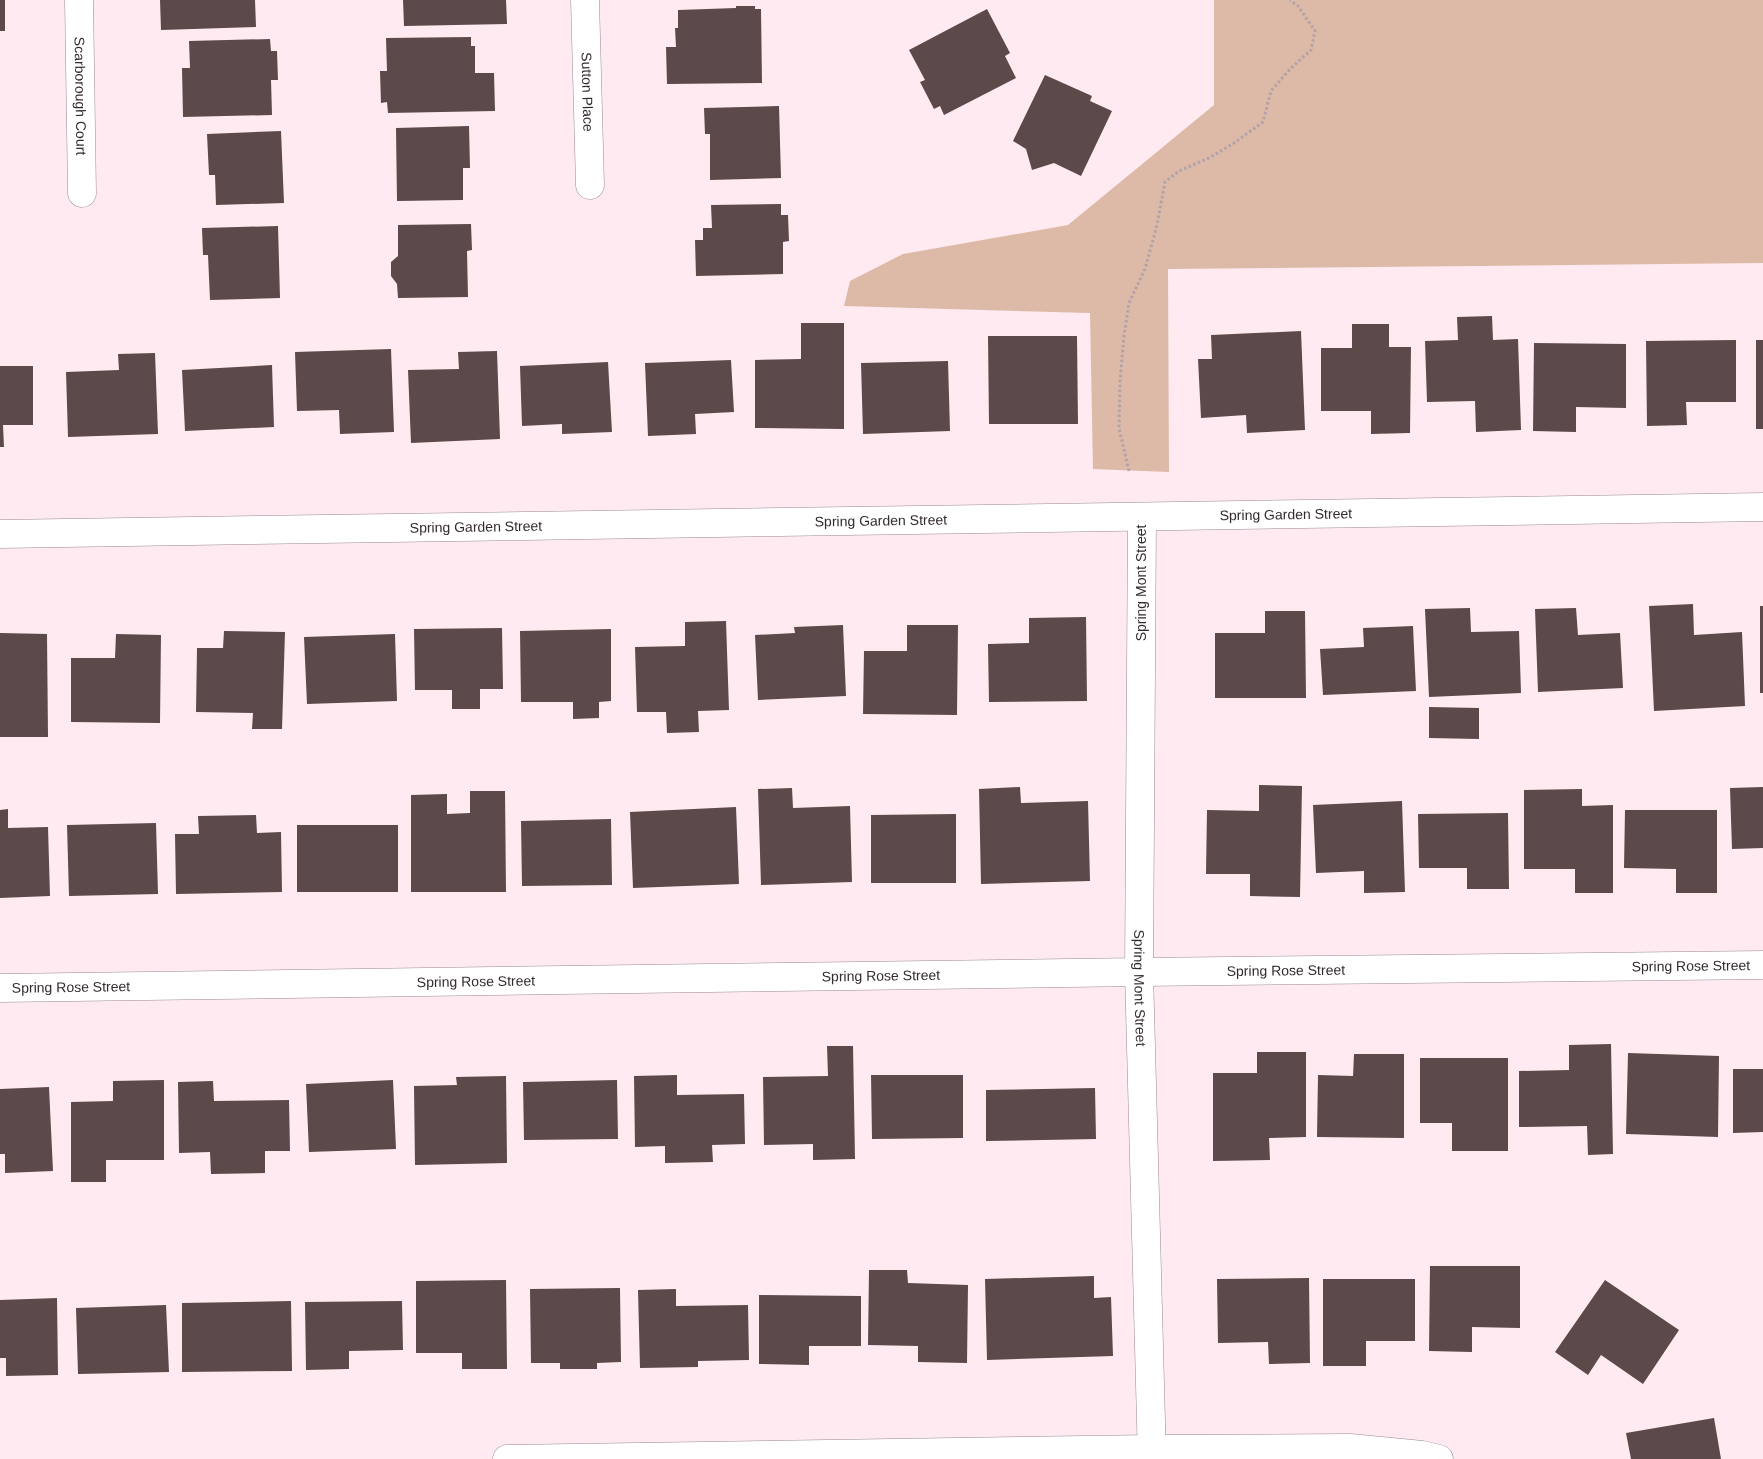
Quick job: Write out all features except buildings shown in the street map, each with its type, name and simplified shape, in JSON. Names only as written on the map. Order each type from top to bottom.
[{"type":"street","name":"Scarborough Court","points":[[79,0],[82,193]]},
{"type":"street","name":"Sutton Place","points":[[585,0],[590,186]]},
{"type":"street","name":"Spring Garden Street","points":[[0,534],[1763,508]]},
{"type":"street","name":"Spring Mont Street","points":[[1142,518],[1139,972],[1152,1454]]},
{"type":"street","name":"Spring Rose Street","points":[[0,988],[1763,965]]},
{"type":"street","points":[[507,1459],[1152,1454],[1350,1448],[1422,1455],[1438,1459]]},
{"type":"path","points":[[1130,471],[1119,428],[1120,381],[1124,336],[1129,303],[1145,269],[1157,225],[1165,182],[1179,171],[1209,158],[1234,143],[1263,122],[1272,91],[1290,69],[1311,50],[1315,31],[1298,6],[1290,0]]},
{"type":"shaded area","points":[[1214,0],[1763,0],[1763,263],[1168,269],[1169,472],[1093,469],[1090,313],[844,306],[850,281],[903,254],[1068,225],[1214,105]]}]
